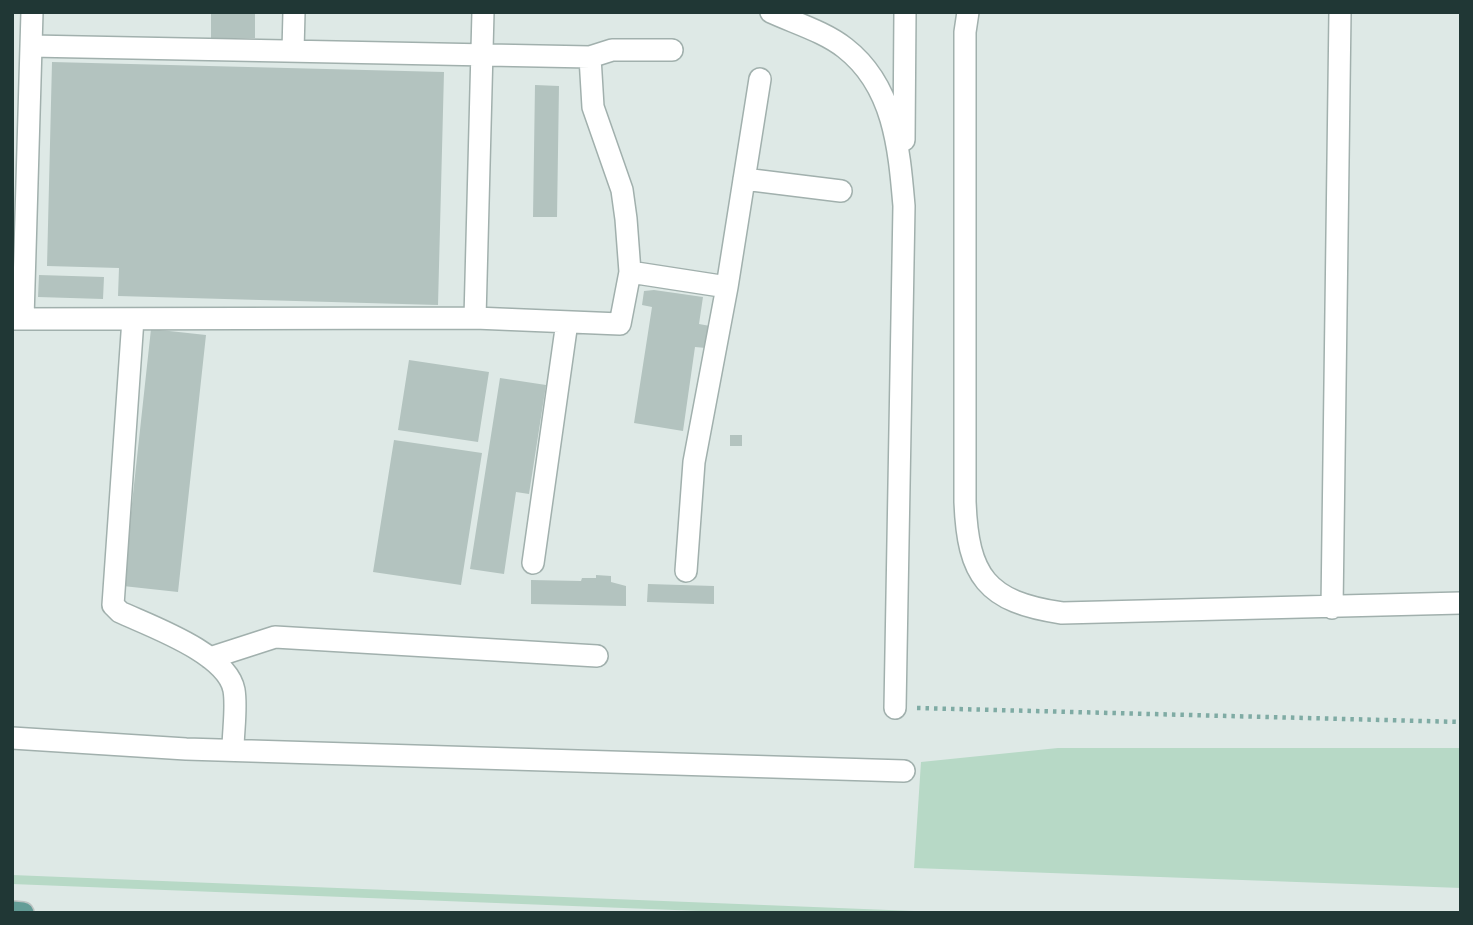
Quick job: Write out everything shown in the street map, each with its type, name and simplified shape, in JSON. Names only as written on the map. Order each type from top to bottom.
[{"type":"main road","points":[[12,912],[23,913]]},
{"type":"lane","points":[[32,12],[18,319],[475,318],[620,324],[629,272],[622,190],[593,107],[590,57]]},
{"type":"lane","points":[[293,51],[294,12]]},
{"type":"lane","points":[[475,318],[482,12]]},
{"type":"lane","points":[[771,12],[843,46],[871,71],[886,102],[900,148],[904,205]]},
{"type":"lane","points":[[895,708],[905,12]]},
{"type":"lane","points":[[968,12],[965,32],[966,534],[973,565],[986,582],[1006,597],[1039,610],[1062,613],[1461,603]]},
{"type":"lane","points":[[1332,608],[1340,12]]},
{"type":"lane","points":[[32,46],[590,57],[612,50],[672,50]]},
{"type":"lane","points":[[686,570],[694,462],[727,287],[760,79]]},
{"type":"lane","points":[[744,179],[841,191]]},
{"type":"lane","points":[[629,272],[727,287]]},
{"type":"lane","points":[[133,319],[113,605],[120,612],[210,658],[228,674],[234,689],[233,750]]},
{"type":"lane","points":[[533,563],[567,322]]},
{"type":"lane","points":[[210,658],[275,637],[597,656]]},
{"type":"lane","points":[[12,738],[233,750],[904,771]]},
{"type":"path","points":[[895,708],[1461,722]]},
{"type":"green space","points":[[1058,748],[1461,748],[1461,888],[914,868],[921,762]]},
{"type":"green space","points":[[12,875],[964,913],[751,913],[12,884]]},
{"type":"building","points":[[211,12],[255,12],[255,38],[211,38]]},
{"type":"building","points":[[52,62],[444,72],[438,305],[118,296],[119,268],[47,266]]},
{"type":"building","points":[[535,85],[559,86],[557,217],[533,217]]},
{"type":"building","points":[[39,275],[104,277],[103,299],[38,297]]},
{"type":"building","points":[[644,291],[703,297],[699,324],[710,326],[706,348],[695,347],[683,431],[634,423],[652,307],[642,305]]},
{"type":"building","points":[[151,329],[206,335],[178,592],[123,586]]},
{"type":"building","points":[[409,360],[489,372],[478,442],[398,430]]},
{"type":"building","points":[[500,378],[546,385],[529,494],[516,492],[504,574],[470,569]]},
{"type":"building","points":[[730,435],[742,435],[742,446],[730,446]]},
{"type":"building","points":[[394,440],[482,453],[461,585],[373,572]]},
{"type":"building","points":[[596,575],[611,576],[611,582],[626,586],[626,606],[531,604],[531,580],[581,581],[582,578],[596,578]]},
{"type":"building","points":[[648,584],[714,586],[714,604],[647,602]]}]
